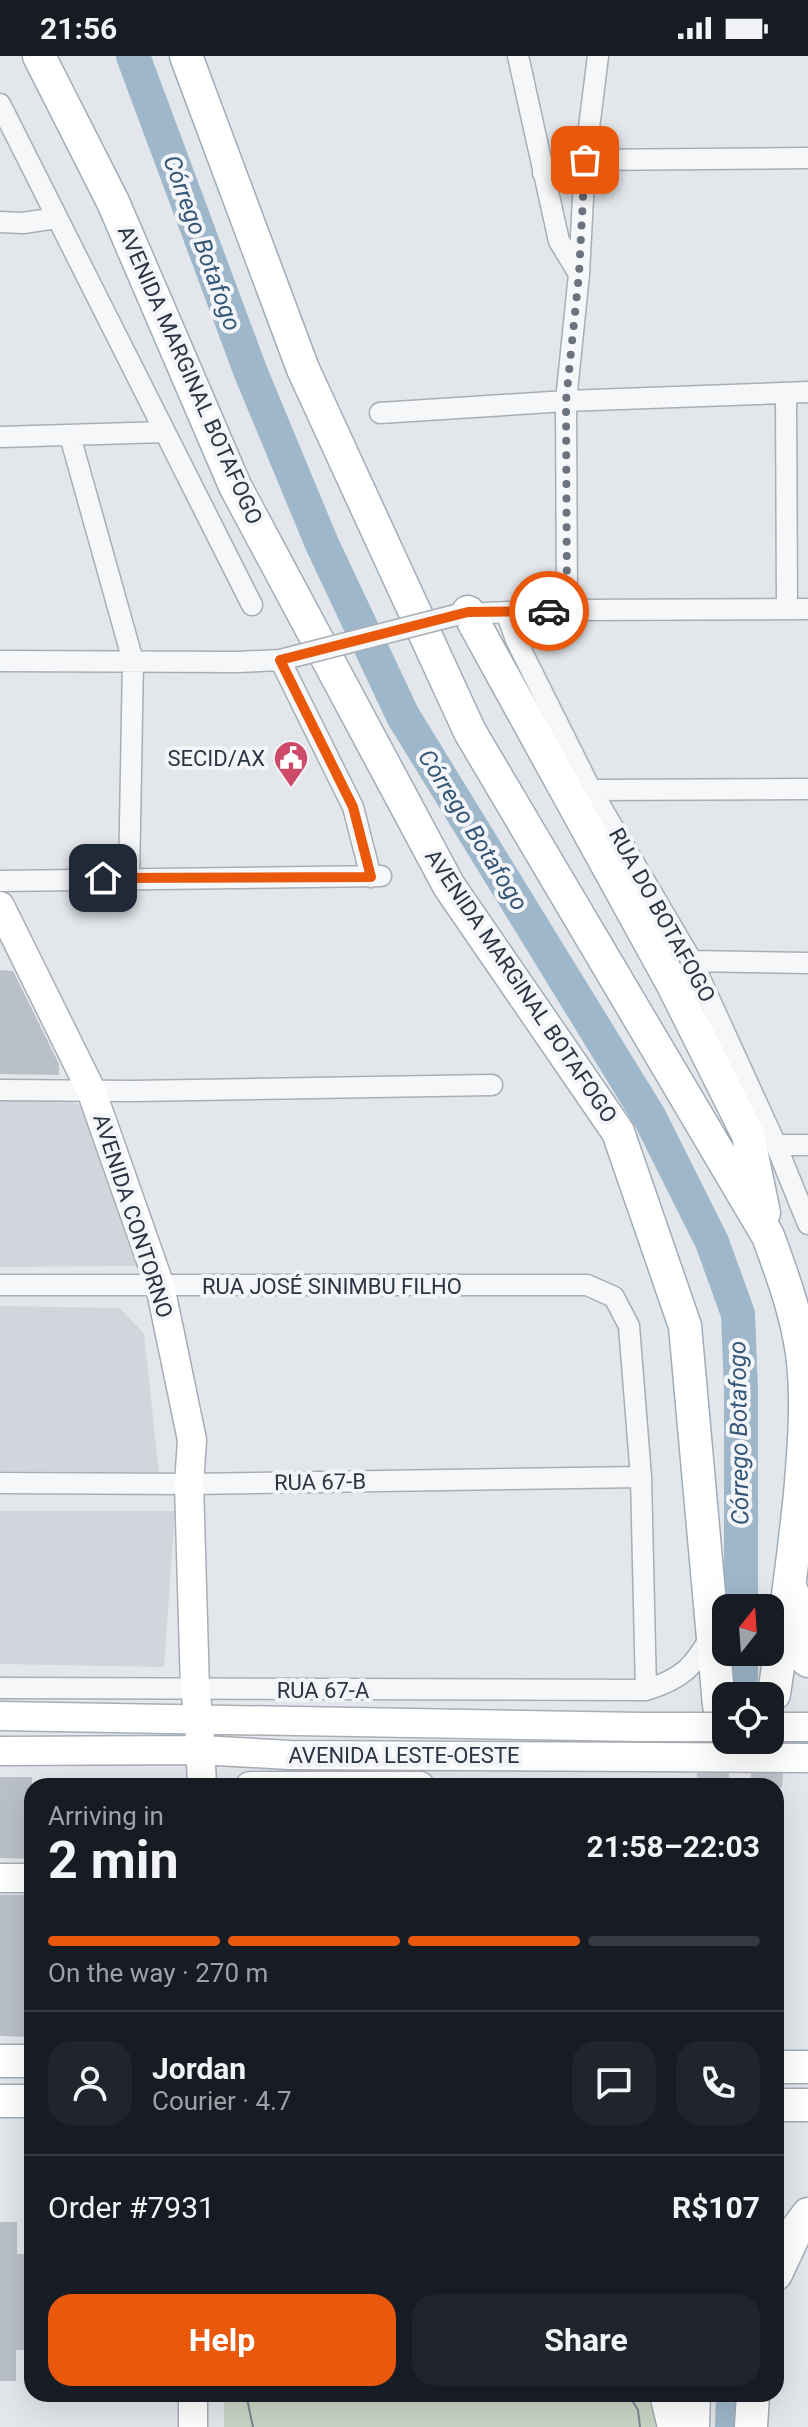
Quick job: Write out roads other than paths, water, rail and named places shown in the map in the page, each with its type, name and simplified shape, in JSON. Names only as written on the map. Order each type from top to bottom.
[{"type":"main road","name":"AVENIDA MARGINAL BOTAFOGO","points":[[39,56],[113,202],[235,486],[449,886],[618,1132],[685,1326],[712,1634]]},
{"type":"main road","points":[[186,56],[303,369],[470,732],[768,1236]]},
{"type":"main road","points":[[462,613],[672,983],[748,1135],[768,1236],[790,1296],[803,1354],[806,1395],[791,1572],[776,1682]]},
{"type":"main road","name":"AVENIDA CONTORNO","points":[[0,906],[91,1090],[160,1286],[192,1440],[189,1484],[195,1689],[202,1778]]},
{"type":"main road","points":[[791,1572],[805,1661],[808,1663]]},
{"type":"main road","name":"AVENIDA LESTE-OESTE","points":[[0,1716],[124,1704],[199,1720],[642,1727],[712,1717]]},
{"type":"main road","points":[[784,1727],[808,1727]]},
{"type":"main road","name":"AVENIDA LESTE-OESTE","points":[[0,1751],[200,1750],[289,1755],[808,1758]]},
{"type":"main road","points":[[289,1755],[328,1778]]},
{"type":"main road","points":[[0,1878],[24,1878]]},
{"type":"main road","points":[[0,2061],[24,2061]]},
{"type":"main road","points":[[784,2067],[808,2067]]},
{"type":"main road","points":[[0,2101],[24,2101]]},
{"type":"main road","points":[[784,2105],[808,2105]]},
{"type":"main road","points":[[784,2257],[808,2214]]},
{"type":"main road","points":[[193,2402],[193,2427]]},
{"type":"main road","points":[[668,2402],[674,2427]]},
{"type":"main road","points":[[693,2427],[694,2402]]},
{"type":"main road","points":[[751,2427],[753,2402]]},
{"type":"street","points":[[518,56],[559,241],[579,274]]},
{"type":"street","points":[[567,610],[566,401],[579,274],[585,160],[598,56]]},
{"type":"street","points":[[0,104],[252,605]]},
{"type":"street","points":[[543,173],[585,160],[808,158]]},
{"type":"street","points":[[0,222],[23,223],[57,218]]},
{"type":"street","points":[[380,413],[566,401],[808,392]]},
{"type":"street","points":[[0,661],[288,658],[462,613],[798,609],[786,393]]},
{"type":"street","points":[[0,437],[165,432]]},
{"type":"street","points":[[70,436],[133,661],[129,878]]},
{"type":"street","name":"RUA DO BOTAFOGO","points":[[506,612],[516,640],[591,790],[692,961],[776,1145],[808,1224]]},
{"type":"street","points":[[0,881],[376,876],[353,807],[288,658]]},
{"type":"street","points":[[591,790],[808,789]]},
{"type":"street","points":[[692,961],[808,963]]},
{"type":"street","points":[[0,1090],[492,1085]]},
{"type":"street","points":[[776,1145],[808,1145]]},
{"type":"street","name":"RUA JOSÉ SINIMBU FILHO","points":[[0,1285],[587,1285],[614,1297],[629,1326],[641,1477]]},
{"type":"street","points":[[641,1477],[646,1690],[669,1683],[684,1674],[699,1658],[712,1634]]},
{"type":"street","name":"RUA 67-B","points":[[0,1483],[189,1484],[641,1477]]},
{"type":"street","name":"RUA 67-A","points":[[0,1688],[124,1704],[195,1689],[646,1690]]},
{"type":"waterway","name":"Córrego Botafogo","points":[[133,56],[251,373],[322,544],[403,716],[650,1118],[712,1242],[738,1314],[741,1594]]},
{"type":"waterway","name":"Córrego Botafogo","points":[[741,1666],[741,1678]]},
{"type":"waterway","points":[[725,2427],[726,2402]]},
{"type":"tunnel","points":[[713,1778],[715,1754]]},
{"type":"tunnel","points":[[767,1778],[769,1754]]},
{"type":"tram line","points":[[248,2402],[253,2427]]},
{"type":"tram line","points":[[633,2402],[638,2410],[640,2427]]},
{"type":"place","name":"SECID/AX","points":[[291,789]]}]
